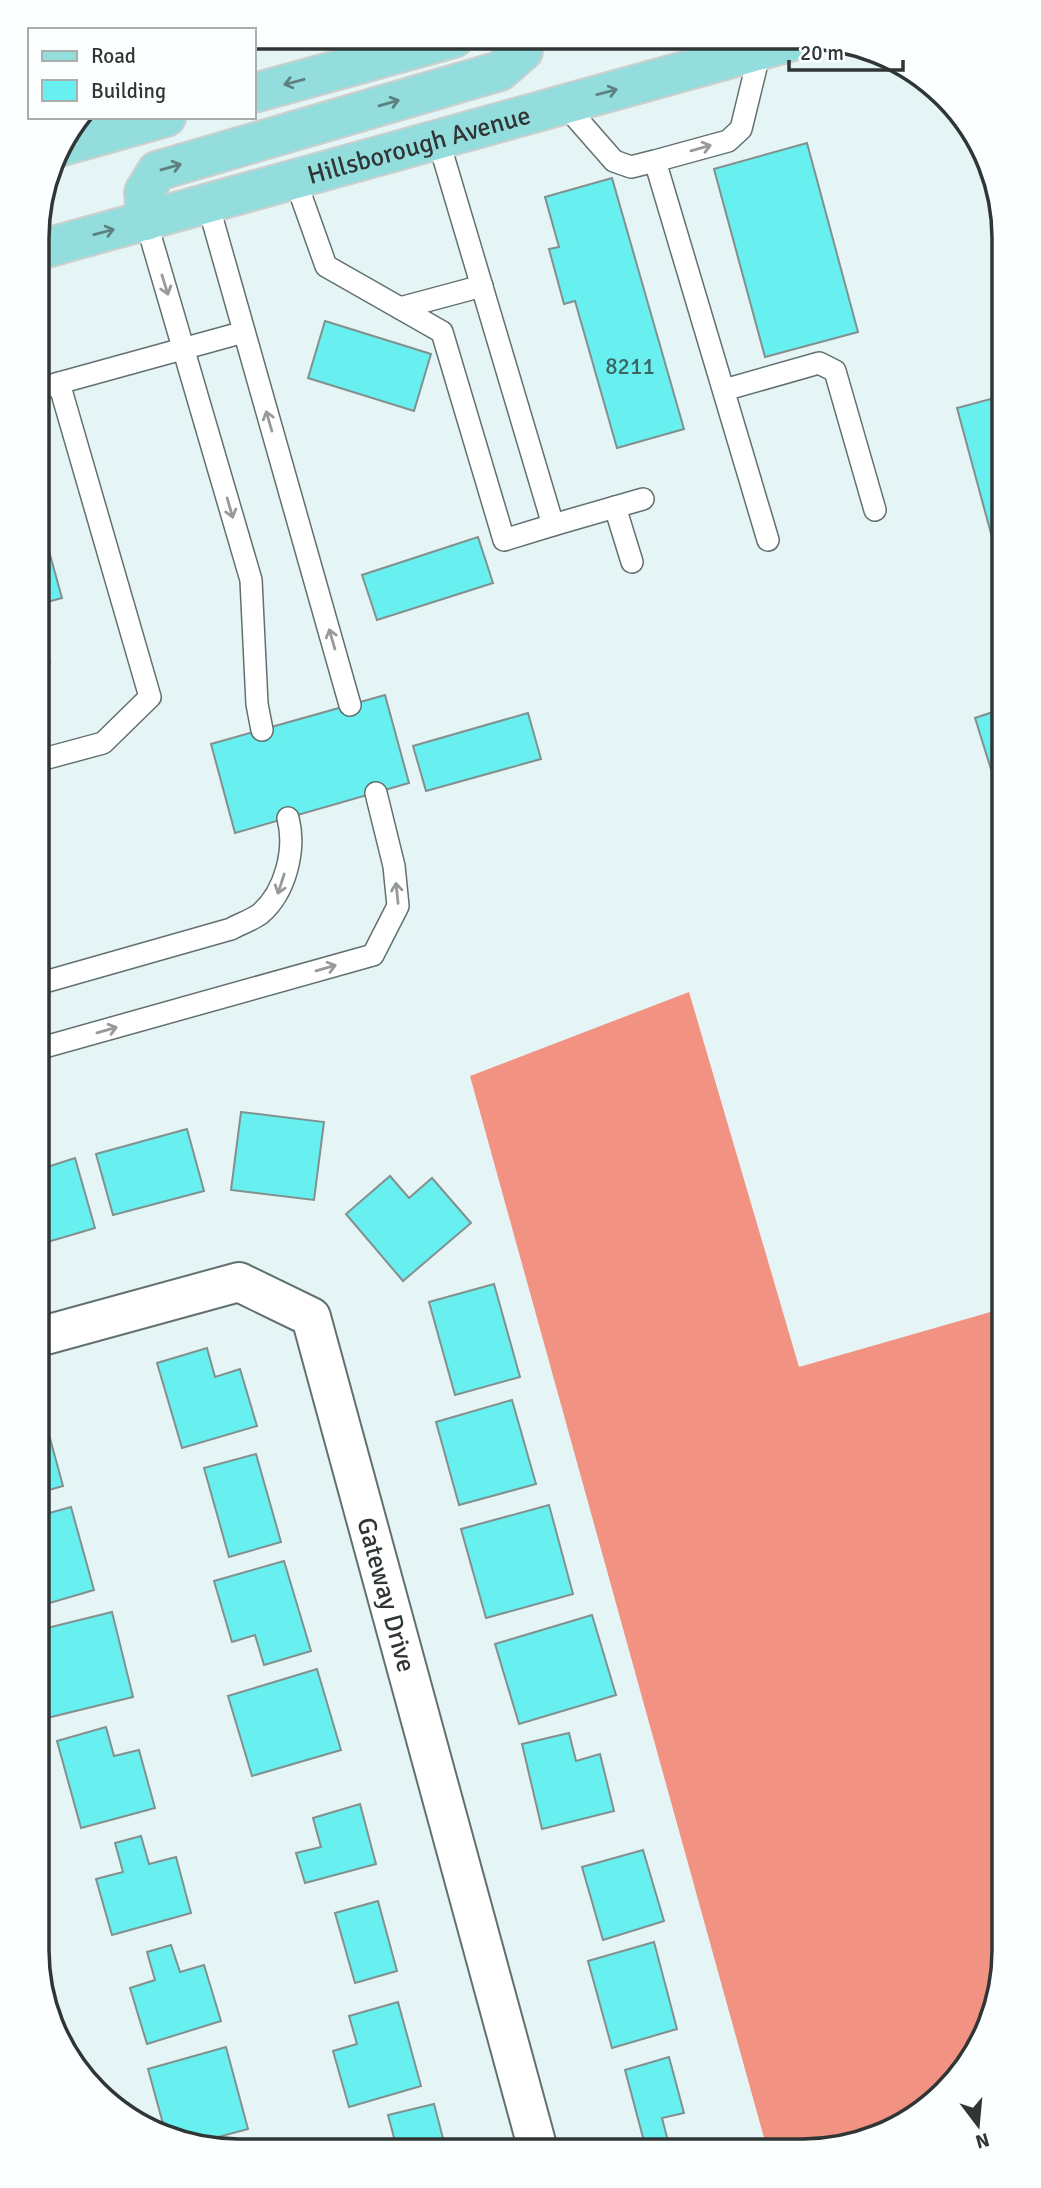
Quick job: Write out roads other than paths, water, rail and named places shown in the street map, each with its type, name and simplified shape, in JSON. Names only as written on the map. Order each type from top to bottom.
[{"type":"main road","points":[[256,92],[414,49]]},
{"type":"main road","points":[[146,221],[144,192],[157,171],[500,71],[523,49]]},
{"type":"main road","name":"Hillsborough Avenue","points":[[49,247],[767,49]]},
{"type":"main road","points":[[75,142],[159,119]]},
{"type":"street","name":"Gateway Drive","points":[[49,1334],[239,1282],[311,1317],[535,2139]]},
{"type":"lane","points":[[564,104],[614,161],[631,167],[655,161],[728,141],[741,129],[760,51]]},
{"type":"lane","points":[[438,139],[553,526]]},
{"type":"lane","points":[[655,161],[768,540]]},
{"type":"lane","points":[[295,179],[326,266],[442,332],[504,540],[643,499]]},
{"type":"lane","points":[[208,204],[350,705]]},
{"type":"lane","points":[[146,221],[251,580],[257,704],[262,730]]},
{"type":"lane","points":[[400,308],[482,285]]},
{"type":"lane","points":[[49,758],[103,743],[150,697],[49,386],[244,332]]},
{"type":"lane","points":[[724,390],[819,363],[835,371],[875,510]]},
{"type":"lane","points":[[615,507],[632,562]]},
{"type":"lane","points":[[49,1046],[373,955],[398,906],[394,866],[376,793]]},
{"type":"lane","points":[[49,981],[230,929],[259,915],[277,896],[288,860],[291,832],[288,818]]}]
